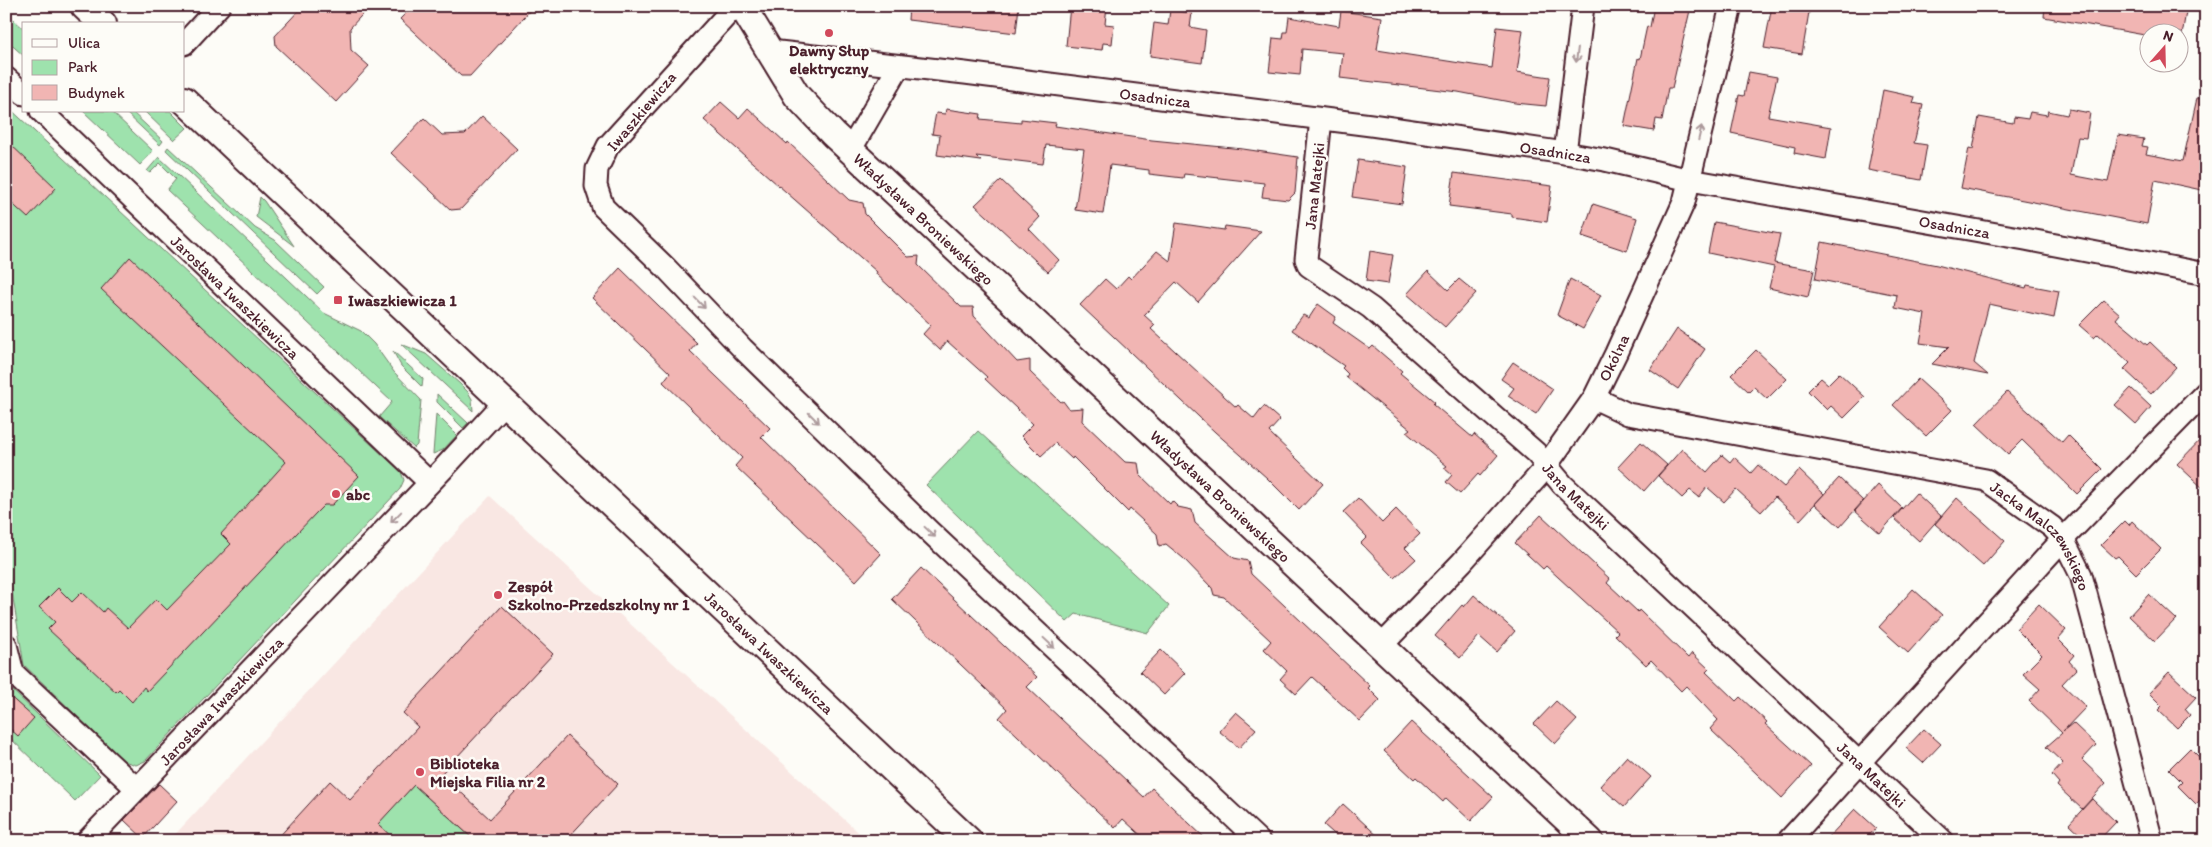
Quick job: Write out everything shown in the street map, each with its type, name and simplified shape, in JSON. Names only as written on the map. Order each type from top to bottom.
[{"type":"street","points":[[84,6],[101,22]]},
{"type":"street","points":[[185,43],[219,6]]},
{"type":"street","name":"Iwaszkiewicza","points":[[735,6],[608,146],[597,169],[596,186],[603,207],[909,512],[1259,841]]},
{"type":"street","name":"Władysława Broniewskiego","points":[[742,6],[797,96],[851,149],[1590,841]]},
{"type":"street","points":[[1565,153],[1583,6]]},
{"type":"street","name":"Okólna","points":[[1382,645],[1462,562],[1547,466],[1594,398],[1684,202],[1731,6]]},
{"type":"street","name":"Osadnicza","points":[[770,51],[1321,119],[1565,153],[1605,160],[1690,180],[2025,239],[2206,274]]},
{"type":"street","name":"Władysława Broniewskiego","points":[[851,149],[899,66]]},
{"type":"street","points":[[6,78],[22,92]]},
{"type":"street","name":"Jarosława Iwaszkiewicza","points":[[185,101],[969,841]]},
{"type":"street","name":"Jarosława Iwaszkiewicza","points":[[42,112],[429,482]]},
{"type":"street","name":"Jana Matejki","points":[[1321,119],[1306,259],[1309,266],[1371,308],[1536,453],[1563,485],[1943,841]]},
{"type":"street","points":[[1788,841],[2063,539],[2206,392]]},
{"type":"street","name":"Jacka Malczewskiego","points":[[1594,398],[1628,414],[1986,480],[2040,517],[2063,539],[2081,575],[2152,841]]},
{"type":"street","name":"Jarosława Iwaszkiewicza","points":[[87,841],[504,403]]},
{"type":"street","points":[[6,645],[13,673],[137,789]]},
{"type":"shaded area","name":"Zespół Szkolno-Przedszkolny nr 1","points":[[490,496],[868,841],[169,841]]},
{"type":"green space","points":[[6,13],[22,27],[22,54],[6,40]]},
{"type":"green space","points":[[6,105],[401,472],[404,480],[400,489],[145,761],[136,765],[124,761],[24,665],[6,556]]},
{"type":"green space","points":[[84,112],[112,112],[153,151],[140,165]]},
{"type":"green space","points":[[125,112],[132,112],[163,141],[160,145]]},
{"type":"green space","points":[[145,112],[171,112],[187,128],[174,140]]},
{"type":"green space","points":[[168,147],[255,228],[275,240],[324,287],[317,294],[166,150]]},
{"type":"green space","points":[[159,157],[324,313],[361,331],[374,344],[394,372],[421,400],[417,445],[414,448],[379,417],[392,402],[167,190],[176,179],[160,163],[150,173],[147,171]]},
{"type":"green space","points":[[260,197],[264,201],[294,246],[256,217]]},
{"type":"green space","points":[[401,344],[426,354],[459,383],[472,399],[473,411]]},
{"type":"green space","points":[[393,351],[423,379],[422,387],[401,366]]},
{"type":"green space","points":[[437,394],[468,423],[463,428],[437,402]]},
{"type":"green space","points":[[436,414],[457,435],[443,450],[433,454]]},
{"type":"green space","points":[[978,431],[1169,606],[1148,633],[1076,614],[1067,622],[926,485]]},
{"type":"green space","points":[[6,684],[100,775],[75,801],[6,734]]},
{"type":"green space","points":[[414,785],[475,841],[396,841],[363,810],[386,814]]},
{"type":"building","points":[[303,6],[370,6],[350,28],[351,50],[369,66],[336,102],[276,46],[275,36]]},
{"type":"building","points":[[413,6],[534,6],[470,76],[461,76],[400,19]]},
{"type":"building","points":[[909,6],[1019,6],[1016,33],[908,20]]},
{"type":"building","points":[[1070,6],[1107,6],[1105,24],[1114,25],[1112,44],[1103,43],[1102,50],[1066,46]]},
{"type":"building","points":[[1654,6],[1691,6],[1672,88],[1668,88],[1662,120],[1656,119],[1654,131],[1624,126],[1638,58],[1640,59],[1647,26],[1650,27]]},
{"type":"building","points":[[1772,6],[1810,6],[1802,54],[1764,48]]},
{"type":"building","points":[[2045,6],[2187,6],[2184,22],[2140,22],[2140,34],[2044,17]]},
{"type":"building","points":[[1170,10],[1192,13],[1190,27],[1206,30],[1202,63],[1150,56],[1154,23],[1168,25]]},
{"type":"building","points":[[1341,11],[1382,17],[1377,50],[1492,68],[1497,27],[1523,30],[1517,72],[1550,77],[1546,106],[1515,103],[1458,92],[1340,78],[1343,53],[1302,49],[1300,75],[1269,72],[1273,38],[1283,39],[1284,32],[1287,32],[1289,17],[1339,26]]},
{"type":"building","points":[[1749,72],[1777,77],[1768,116],[1831,127],[1826,159],[1794,153],[1795,147],[1731,133],[1739,95],[1744,96]]},
{"type":"building","points":[[1883,90],[1915,97],[1913,103],[1923,105],[1914,143],[1927,145],[1921,180],[1868,170]]},
{"type":"building","points":[[2197,98],[2206,99],[2206,191],[2155,180],[2147,224],[1961,188],[1969,148],[1973,149],[1979,117],[2013,123],[2014,117],[2028,119],[2030,112],[2047,115],[2048,111],[2067,115],[2069,109],[2090,113],[2086,138],[2078,137],[2071,175],[2108,182],[2118,135],[2144,139],[2142,146],[2148,147],[2146,154],[2183,161]]},
{"type":"building","points":[[721,102],[739,118],[748,108],[787,144],[788,142],[849,200],[863,203],[865,214],[908,257],[919,256],[918,265],[961,307],[973,307],[974,316],[1017,362],[1030,360],[1030,372],[1061,402],[1063,401],[1069,409],[1083,408],[1082,421],[1125,462],[1138,463],[1140,475],[1170,504],[1172,501],[1178,507],[1192,510],[1195,523],[1234,558],[1248,561],[1251,574],[1370,686],[1368,688],[1380,700],[1360,721],[1312,677],[1296,694],[1280,679],[1287,671],[1264,649],[1271,641],[1224,597],[1214,595],[1212,588],[1183,558],[1166,544],[1159,546],[1157,534],[1130,509],[1128,512],[1073,457],[1072,459],[1055,443],[1041,456],[1021,436],[1033,424],[985,379],[987,377],[947,341],[940,350],[923,334],[931,325],[876,274],[877,272],[704,120]]},
{"type":"building","points":[[946,109],[981,114],[980,119],[1021,123],[1021,119],[1056,123],[1055,126],[1152,140],[1243,149],[1298,157],[1295,193],[1288,200],[1262,197],[1264,183],[1184,174],[1183,178],[1149,174],[1149,170],[1110,165],[1103,214],[1075,210],[1084,149],[1046,145],[1043,164],[976,156],[981,161],[937,155],[940,135],[932,134],[936,113],[945,114]]},
{"type":"building","points":[[482,116],[517,149],[461,209],[451,210],[391,153],[424,118],[442,135],[465,134]]},
{"type":"building","points":[[6,140],[56,188],[28,218],[6,198]]},
{"type":"building","points":[[1358,160],[1407,167],[1402,204],[1352,197]]},
{"type":"building","points":[[1454,173],[1552,186],[1547,222],[1512,217],[1512,214],[1449,206]]},
{"type":"building","points":[[1001,180],[1040,217],[1029,229],[1059,260],[1048,272],[975,205]]},
{"type":"building","points":[[1593,204],[1637,218],[1627,251],[1582,236]]},
{"type":"building","points":[[1714,222],[1780,234],[1774,263],[1814,270],[1808,297],[1769,288],[1774,267],[1708,253]]},
{"type":"building","points":[[1176,223],[1224,230],[1225,226],[1261,231],[1198,302],[1176,282],[1144,315],[1155,325],[1151,329],[1236,407],[1238,405],[1254,419],[1264,406],[1280,420],[1269,432],[1323,484],[1299,510],[1080,305],[1105,279],[1116,289],[1128,276],[1131,279],[1157,251],[1170,261]]},
{"type":"building","points":[[1822,242],[1937,265],[2026,288],[2027,285],[2059,291],[2054,318],[1989,304],[1974,363],[1988,375],[1932,364],[1949,347],[1920,343],[1925,314],[1895,308],[1897,295],[1815,279]]},
{"type":"building","points":[[1370,251],[1393,255],[1388,284],[1366,281]]},
{"type":"building","points":[[130,257],[359,476],[332,505],[324,505],[147,691],[144,687],[132,702],[119,689],[116,692],[48,629],[55,622],[39,607],[58,588],[72,602],[82,592],[103,612],[106,608],[128,628],[156,599],[167,610],[231,544],[221,534],[286,462],[101,289]]},
{"type":"building","points":[[620,268],[697,343],[690,351],[770,428],[761,437],[881,554],[856,581],[735,466],[742,458],[663,382],[670,373],[592,298]]},
{"type":"building","points":[[1428,271],[1448,290],[1459,279],[1476,293],[1445,327],[1407,294]]},
{"type":"building","points":[[1570,279],[1601,295],[1583,329],[1557,315]]},
{"type":"building","points":[[2104,300],[2120,314],[2116,319],[2147,345],[2150,342],[2176,367],[2151,394],[2124,369],[2130,363],[2098,334],[2094,338],[2079,325]]},
{"type":"building","points":[[1318,304],[1336,317],[1333,323],[1370,349],[1373,346],[1402,371],[1400,373],[1435,402],[1433,404],[1472,437],[1474,434],[1498,455],[1480,476],[1478,474],[1460,494],[1446,482],[1452,475],[1444,468],[1447,466],[1406,432],[1410,429],[1346,377],[1348,374],[1342,368],[1344,366],[1292,330],[1303,315],[1309,318]]},
{"type":"building","points":[[1677,329],[1705,349],[1678,389],[1650,370]]},
{"type":"building","points":[[1756,350],[1787,379],[1767,399],[1754,387],[1749,392],[1731,375]]},
{"type":"building","points":[[1513,362],[1553,389],[1536,414],[1508,396],[1514,388],[1501,379]]},
{"type":"building","points":[[1839,373],[1865,397],[1844,418],[1831,406],[1827,410],[1808,391],[1821,378],[1828,384]]},
{"type":"building","points":[[1918,379],[1952,410],[1926,436],[1893,405]]},
{"type":"building","points":[[2131,388],[2151,407],[2136,424],[2115,405]]},
{"type":"building","points":[[2007,392],[2062,442],[2068,435],[2102,469],[2077,494],[2022,440],[2008,454],[1976,424]]},
{"type":"building","points":[[2206,434],[2206,491],[2177,464]]},
{"type":"building","points":[[1641,442],[1667,465],[1644,491],[1618,467]]},
{"type":"building","points":[[1682,449],[1707,472],[1722,455],[1730,462],[1734,457],[1751,473],[1758,465],[1784,487],[1799,470],[1824,494],[1800,520],[1775,497],[1761,512],[1736,489],[1724,502],[1707,487],[1699,497],[1690,490],[1682,498],[1658,476]]},
{"type":"building","points":[[1839,478],[1863,501],[1840,527],[1815,504]]},
{"type":"building","points":[[1878,485],[1902,508],[1880,533],[1855,511]]},
{"type":"building","points":[[1916,493],[1941,516],[1919,541],[1894,518]]},
{"type":"building","points":[[1358,498],[1382,523],[1396,509],[1420,534],[1405,548],[1416,559],[1395,578],[1361,543],[1367,537],[1343,512]]},
{"type":"building","points":[[1957,498],[2005,541],[1983,566],[1935,524]]},
{"type":"building","points":[[1541,515],[1610,579],[1607,583],[1638,612],[1639,610],[1688,658],[1692,653],[1709,669],[1706,672],[1736,701],[1740,697],[1767,722],[1765,724],[1811,766],[1782,798],[1710,729],[1718,720],[1686,686],[1681,691],[1651,660],[1646,665],[1615,635],[1618,632],[1546,566],[1543,569],[1515,543]]},
{"type":"building","points":[[2125,521],[2129,525],[2132,521],[2161,549],[2136,574],[2118,556],[2115,558],[2101,545]]},
{"type":"building","points":[[921,568],[1037,677],[1027,687],[1144,797],[1152,788],[1208,841],[1147,841],[1123,819],[1115,828],[999,718],[1007,709],[892,599]]},
{"type":"building","points":[[1913,589],[1942,615],[1908,653],[1879,627]]},
{"type":"building","points":[[2149,594],[2176,619],[2155,641],[2129,616]]},
{"type":"building","points":[[1474,595],[1515,631],[1497,652],[1479,636],[1460,658],[1435,636],[1462,605],[1464,607]]},
{"type":"building","points":[[2039,604],[2066,630],[2058,639],[2074,655],[2069,661],[2076,669],[2062,684],[2086,707],[2063,731],[2073,723],[2096,745],[2082,760],[2106,783],[2082,809],[2057,786],[2059,783],[2052,775],[2063,763],[2046,747],[2062,733],[2029,701],[2040,689],[2023,674],[2042,655],[2016,629]]},
{"type":"building","points":[[502,606],[553,654],[441,774],[490,819],[567,736],[618,784],[565,841],[469,841],[472,838],[414,785],[378,824],[396,841],[275,841],[330,781],[350,800],[418,727],[403,713]]},
{"type":"building","points":[[1161,650],[1185,673],[1164,695],[1140,672]]},
{"type":"building","points":[[2169,672],[2196,697],[2185,709],[2190,715],[2177,728],[2158,710],[2162,706],[2149,693]]},
{"type":"building","points":[[6,693],[34,718],[18,736],[6,725]]},
{"type":"building","points":[[1556,701],[1577,720],[1555,744],[1534,724]]},
{"type":"building","points":[[1236,712],[1256,729],[1239,748],[1219,731]]},
{"type":"building","points":[[1411,722],[1493,797],[1471,821],[1446,798],[1443,802],[1416,777],[1414,779],[1384,751]]},
{"type":"building","points":[[1924,729],[1941,744],[1923,763],[1906,748]]},
{"type":"building","points":[[2190,748],[2206,764],[2206,794],[2196,804],[2178,786],[2182,782],[2169,769]]},
{"type":"building","points":[[1627,756],[1651,777],[1624,807],[1600,786]]},
{"type":"building","points":[[159,784],[177,801],[143,838],[124,820]]},
{"type":"building","points":[[2092,799],[2116,822],[2098,841],[2087,841],[2069,824]]},
{"type":"building","points":[[1343,804],[1383,841],[1342,841],[1324,825]]},
{"type":"building","points":[[1855,809],[1876,828],[1864,841],[1825,841]]},
{"type":"place","name":"Dawny Słup elektryczny","points":[[829,33]]},
{"type":"place","name":"Iwaszkiewicza 1","points":[[338,300]]},
{"type":"place","name":"abc","points":[[336,494]]},
{"type":"place","name":"Zespół Szkolno-Przedszkolny nr 1","points":[[498,595]]},
{"type":"place","name":"Biblioteka Miejska Filia nr 2","points":[[420,772]]}]
